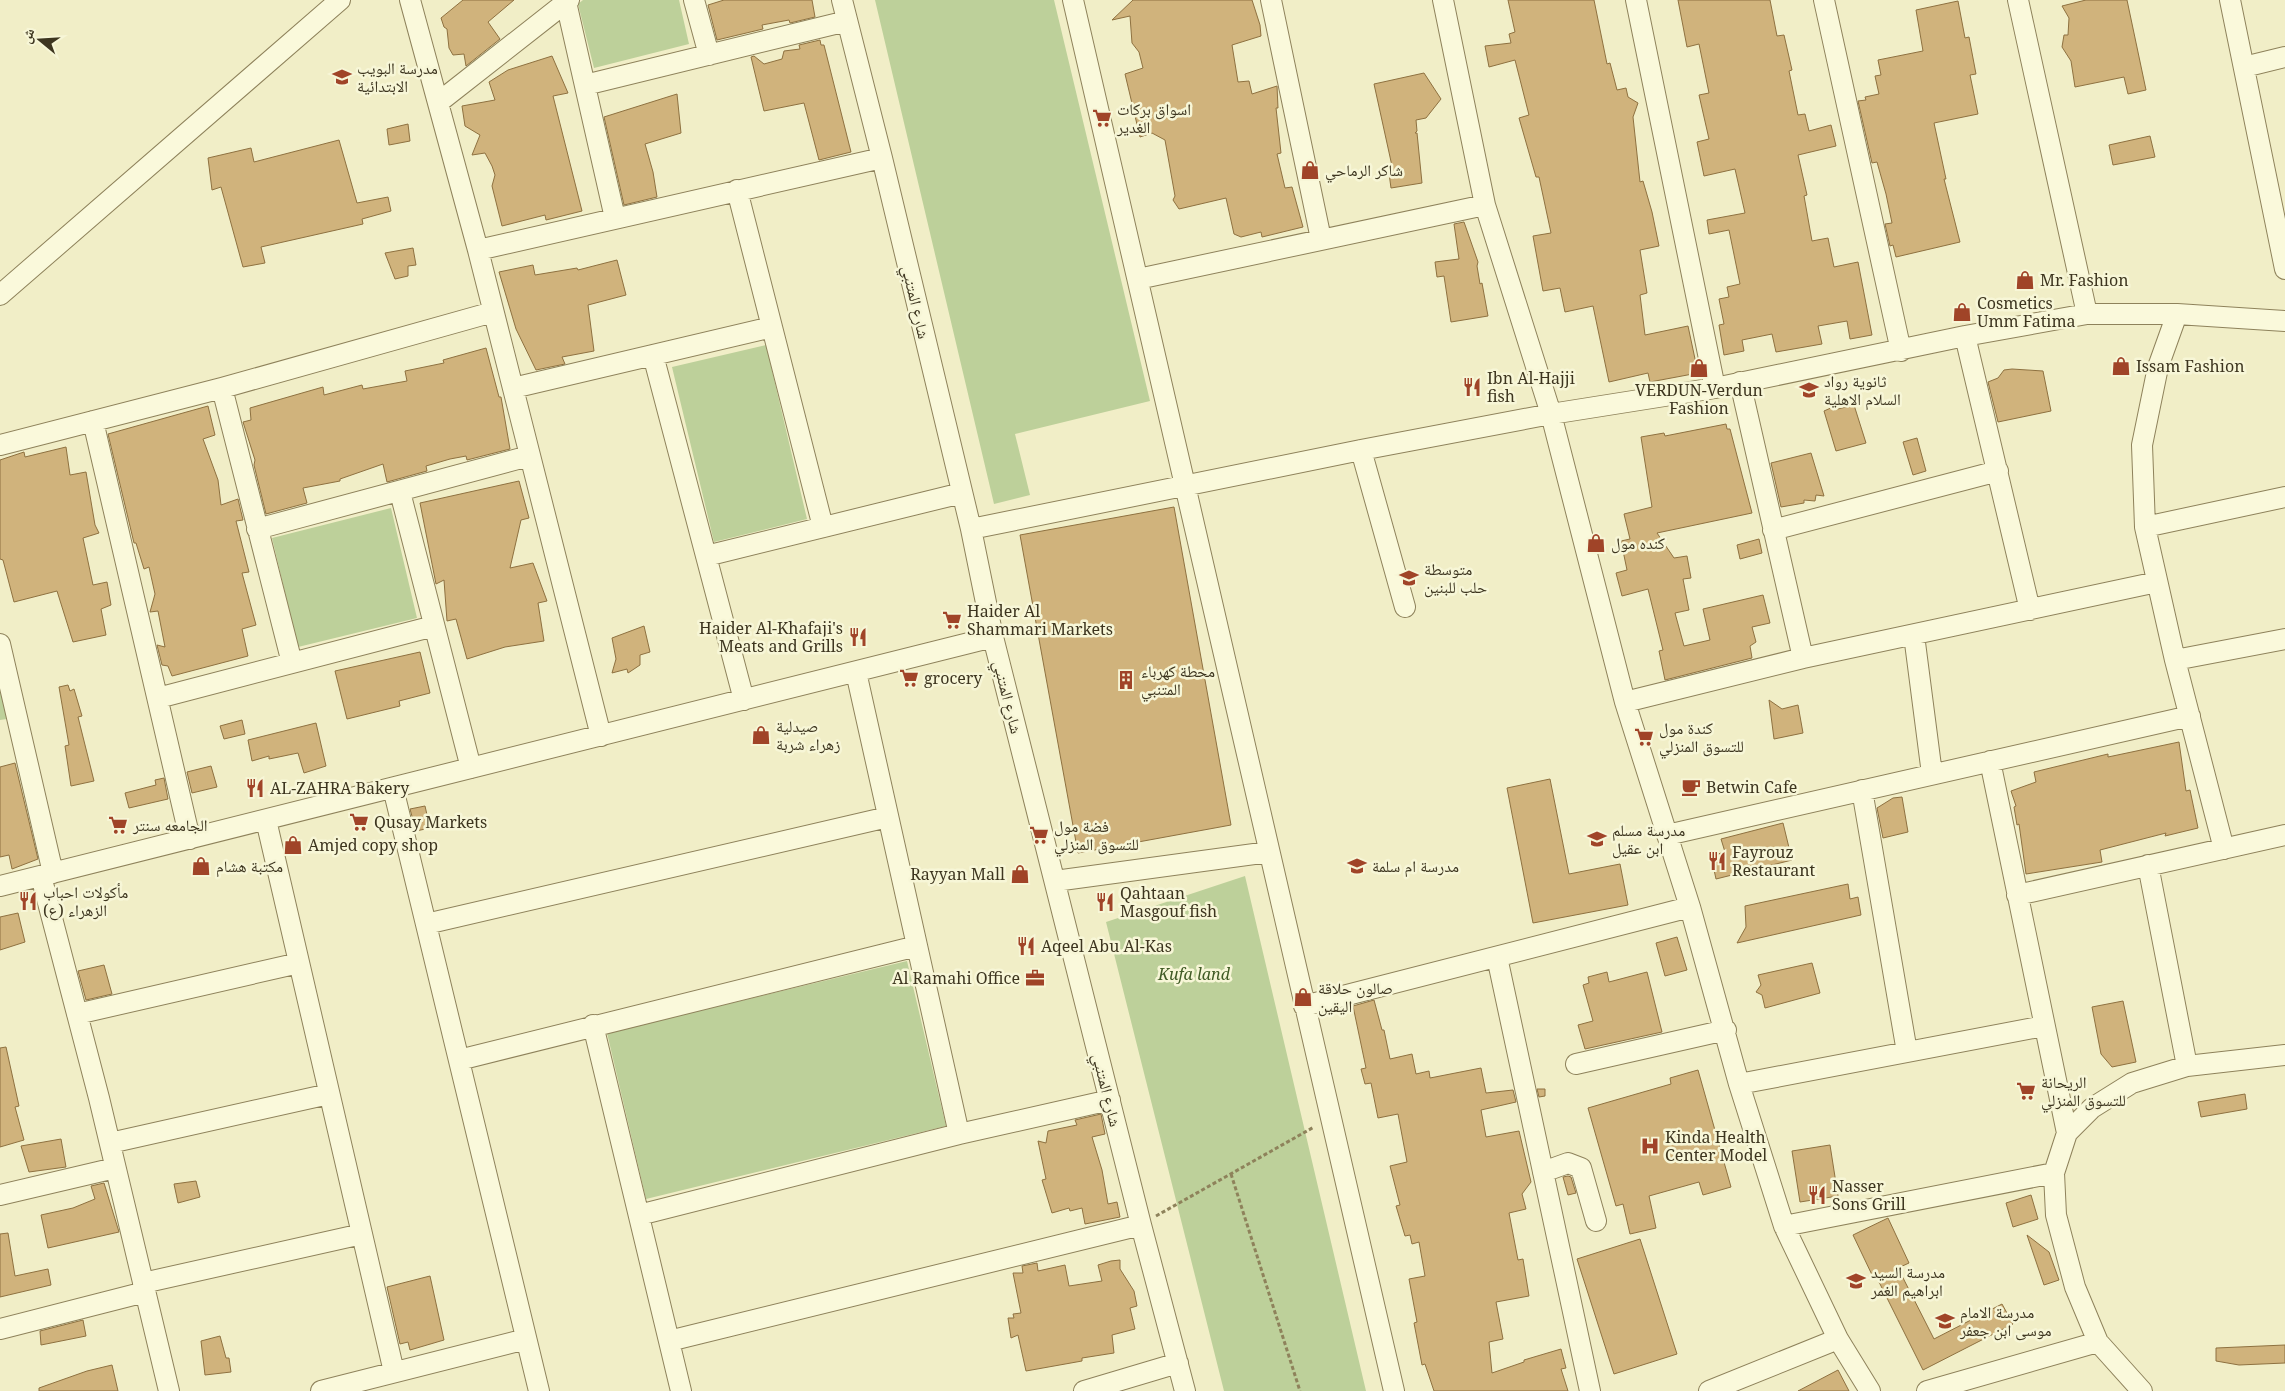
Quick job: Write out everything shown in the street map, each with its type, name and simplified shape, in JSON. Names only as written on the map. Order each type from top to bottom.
[{"type":"street","points":[[0,295],[340,0]]},
{"type":"street","points":[[410,0],[478,250],[600,736]]},
{"type":"street","points":[[694,0],[709,55]]},
{"type":"street","name":"شارع المتنبي","points":[[842,0],[971,529],[993,637],[1141,1225],[1185,1391]]},
{"type":"street","points":[[1073,0],[1394,1391]]},
{"type":"street","points":[[1271,0],[1321,239]]},
{"type":"street","points":[[1443,0],[1485,205],[1551,414],[1625,702],[1690,907],[1726,1030],[1739,1084],[1784,1226],[1838,1338],[1870,1391]]},
{"type":"street","points":[[1636,0],[1714,388]]},
{"type":"street","points":[[1824,0],[1901,350]]},
{"type":"street","points":[[2018,0],[2087,314]]},
{"type":"street","points":[[2230,0],[2244,67],[2278,200],[2285,269]]},
{"type":"street","points":[[439,102],[568,1],[615,218]]},
{"type":"street","points":[[585,85],[847,21]]},
{"type":"street","points":[[2244,67],[2285,56]]},
{"type":"street","points":[[478,250],[882,158]]},
{"type":"street","points":[[737,190],[823,527]]},
{"type":"street","points":[[1138,279],[1485,205]]},
{"type":"street","points":[[0,445],[222,388],[494,312]]},
{"type":"street","points":[[971,529],[1361,450],[1551,414],[1714,388],[1965,336],[2087,314],[2177,314],[2285,321]]},
{"type":"street","points":[[2177,314],[2158,366],[2142,445],[2145,528],[2175,660],[2224,848]]},
{"type":"street","points":[[513,388],[772,327]]},
{"type":"street","points":[[1965,336],[2030,610]]},
{"type":"street","points":[[653,355],[744,700]]},
{"type":"street","points":[[1740,382],[1803,658]]},
{"type":"street","points":[[222,388],[292,663]]},
{"type":"street","points":[[93,421],[190,839]]},
{"type":"street","points":[[1361,450],[1405,606]]},
{"type":"street","points":[[257,529],[529,456]]},
{"type":"street","points":[[1773,530],[1998,471]]},
{"type":"street","points":[[400,492],[471,768]]},
{"type":"street","points":[[706,556],[962,493]]},
{"type":"street","points":[[2145,528],[2285,497]]},
{"type":"street","points":[[1625,702],[1803,658],[2157,582]]},
{"type":"street","points":[[158,698],[434,626]]},
{"type":"street","points":[[1914,635],[1932,774]]},
{"type":"street","points":[[0,886],[993,637]]},
{"type":"street","points":[[2175,660],[2285,640]]},
{"type":"street","points":[[1,649],[9,725],[47,875],[76,1014],[110,1143],[169,1391]]},
{"type":"street","points":[[856,672],[959,1134]]},
{"type":"street","points":[[1667,835],[2190,716]]},
{"type":"street","points":[[1990,761],[2067,1133]]},
{"type":"street","points":[[393,788],[539,1391]]},
{"type":"street","points":[[1862,790],[1907,1052]]},
{"type":"street","points":[[426,924],[888,817]]},
{"type":"street","points":[[266,820],[394,1372]]},
{"type":"street","points":[[2017,895],[2285,835]]},
{"type":"street","points":[[1055,881],[1269,852]]},
{"type":"street","points":[[2148,865],[2186,1066]]},
{"type":"street","points":[[1304,1006],[1690,907]]},
{"type":"street","points":[[459,1060],[593,1025],[917,946]]},
{"type":"street","points":[[1496,957],[1590,1391]]},
{"type":"street","points":[[76,1014],[299,963]]},
{"type":"street","points":[[593,1025],[681,1391]]},
{"type":"street","points":[[1739,1084],[2044,1026]]},
{"type":"street","points":[[1576,1064],[1726,1030]]},
{"type":"street","points":[[2142,1391],[2098,1342],[2075,1288],[2056,1215],[2054,1173],[2067,1133],[2092,1108],[2132,1083],[2186,1066],[2285,1055]]},
{"type":"street","points":[[110,1143],[329,1094]]},
{"type":"street","points":[[639,1215],[959,1134],[1110,1100]]},
{"type":"street","points":[[1543,1172],[1568,1163],[1575,1164],[1580,1168],[1596,1221]]},
{"type":"street","points":[[0,1195],[116,1168]]},
{"type":"street","points":[[1784,1226],[2054,1173]]},
{"type":"street","points":[[669,1341],[1141,1225]]},
{"type":"street","points":[[0,1328],[144,1288],[362,1234]]},
{"type":"street","points":[[321,1391],[526,1338]]},
{"type":"street","points":[[1709,1391],[1838,1338]]},
{"type":"street","points":[[1927,1391],[2098,1342]]},
{"type":"street","points":[[1084,1391],[1178,1363]]},
{"type":"path","points":[[1141,1225],[1330,1118]]},
{"type":"path","points":[[1231,1174],[1300,1391]]},
{"type":"green space","points":[[583,0],[679,0],[689,44],[594,68],[578,4]]},
{"type":"green space","points":[[875,0],[1054,0],[1150,401],[1015,434],[1030,495],[994,504]]},
{"type":"green space","points":[[766,345],[807,519],[714,542],[672,367]]},
{"type":"green space","points":[[391,508],[417,618],[298,647],[272,538]]},
{"type":"green space","points":[[0,687],[7,719],[0,720]]},
{"type":"green space","name":"Kufa land","points":[[1245,876],[1366,1391],[1224,1391],[1106,922]]},
{"type":"green space","points":[[907,961],[946,1126],[646,1199],[607,1033]]},
{"type":"building","points":[[463,0],[514,0],[488,22],[500,39],[466,66],[464,54],[453,55],[449,48],[447,29],[444,27],[441,18]]},
{"type":"building","points":[[724,0],[812,0],[815,17],[790,23],[789,20],[762,25],[763,29],[717,40],[708,5]]},
{"type":"building","points":[[1133,0],[1252,0],[1260,25],[1261,36],[1232,45],[1238,82],[1249,81],[1252,94],[1277,86],[1278,108],[1276,108],[1281,153],[1277,154],[1285,188],[1292,187],[1303,227],[1262,237],[1261,232],[1241,237],[1234,234],[1226,198],[1179,209],[1173,200],[1175,196],[1165,140],[1152,133],[1140,137],[1125,74],[1143,68],[1139,52],[1132,43],[1130,16],[1112,20]]},
{"type":"building","points":[[1508,0],[1594,0],[1607,64],[1610,63],[1617,90],[1626,88],[1628,97],[1638,103],[1633,117],[1640,182],[1643,181],[1659,246],[1640,250],[1647,293],[1640,295],[1645,335],[1688,326],[1698,373],[1650,382],[1648,373],[1609,382],[1593,306],[1565,312],[1560,288],[1543,291],[1533,236],[1551,233],[1539,177],[1536,177],[1519,118],[1529,115],[1515,60],[1489,67],[1485,46],[1511,43],[1509,34],[1515,32]]},
{"type":"building","points":[[1678,0],[1770,0],[1777,36],[1784,35],[1792,70],[1789,71],[1798,115],[1805,114],[1809,131],[1831,125],[1836,146],[1798,155],[1807,195],[1804,196],[1812,241],[1828,238],[1834,267],[1858,262],[1872,335],[1850,339],[1847,321],[1818,326],[1822,344],[1776,352],[1772,334],[1742,340],[1744,351],[1724,355],[1719,325],[1724,324],[1719,299],[1729,297],[1727,287],[1740,284],[1729,230],[1709,234],[1707,220],[1745,213],[1735,169],[1704,176],[1697,142],[1709,139],[1699,95],[1709,93],[1699,44],[1687,47]]},
{"type":"building","points":[[2086,0],[2127,0],[2146,90],[2128,94],[2124,77],[2075,87],[2071,61],[2062,47],[2064,35],[2068,35],[2069,18],[2062,6]]},
{"type":"building","points":[[1958,1],[1965,38],[1969,37],[1976,74],[1970,75],[1978,114],[1934,123],[1946,179],[1944,179],[1960,242],[1896,257],[1893,245],[1890,246],[1885,224],[1892,223],[1886,194],[1877,162],[1872,163],[1858,101],[1866,100],[1865,97],[1879,94],[1875,76],[1881,75],[1878,60],[1923,51],[1916,10]]},
{"type":"building","points":[[820,40],[821,45],[824,45],[851,152],[819,160],[804,103],[764,111],[751,57],[754,56],[764,64],[782,59],[784,51],[800,49],[799,45]]},
{"type":"building","points":[[552,56],[568,93],[553,96],[582,211],[546,220],[545,215],[502,226],[492,186],[495,175],[492,166],[485,153],[472,155],[480,135],[465,126],[462,106],[495,100],[489,82],[508,70]]},
{"type":"building","points":[[1424,73],[1441,99],[1426,118],[1416,120],[1417,131],[1415,133],[1417,133],[1422,183],[1391,188],[1388,166],[1392,166],[1374,84]]},
{"type":"building","points":[[677,94],[681,133],[645,144],[653,172],[657,197],[624,205],[604,117]]},
{"type":"building","points":[[408,124],[410,141],[389,145],[387,129]]},
{"type":"building","points":[[2150,136],[2155,157],[2113,165],[2109,145]]},
{"type":"building","points":[[339,140],[357,203],[388,197],[391,211],[362,219],[363,224],[261,247],[265,263],[243,267],[221,187],[212,190],[208,158],[251,148],[254,162]]},
{"type":"building","points":[[1464,222],[1478,262],[1480,284],[1482,283],[1488,316],[1451,322],[1444,276],[1437,277],[1435,262],[1459,259],[1454,224]]},
{"type":"building","points":[[413,248],[416,265],[408,266],[408,276],[395,279],[385,253]]},
{"type":"building","points":[[617,260],[626,295],[588,305],[594,351],[562,357],[565,364],[536,370],[516,329],[499,272],[533,265],[535,275],[577,268],[578,270]]},
{"type":"building","points":[[486,348],[499,397],[501,397],[510,449],[467,460],[466,456],[450,459],[426,466],[427,471],[387,482],[383,464],[340,479],[340,481],[303,488],[307,503],[266,514],[254,465],[255,460],[243,422],[251,420],[250,408],[323,387],[324,395],[362,385],[363,389],[407,381],[405,371],[444,363],[443,360]]},
{"type":"building","points":[[2004,370],[2043,371],[2051,411],[1998,422],[1988,382],[1998,378]]},
{"type":"building","points":[[1854,405],[1866,443],[1836,451],[1824,411],[1833,407],[1838,409]]},
{"type":"building","points":[[208,406],[215,435],[203,439],[218,480],[221,505],[238,499],[243,520],[236,521],[249,572],[242,573],[256,625],[242,629],[248,656],[172,676],[168,666],[162,665],[157,645],[165,647],[158,611],[150,612],[155,594],[149,567],[144,569],[136,543],[134,543],[108,434]]},
{"type":"building","points":[[1726,424],[1727,429],[1730,429],[1752,513],[1657,533],[1674,558],[1687,556],[1691,578],[1683,579],[1689,610],[1675,613],[1684,646],[1710,640],[1703,609],[1763,595],[1770,623],[1752,627],[1756,642],[1750,646],[1752,658],[1665,680],[1659,651],[1663,650],[1648,589],[1622,596],[1616,573],[1627,570],[1621,541],[1630,539],[1624,514],[1652,507],[1641,437],[1664,433],[1665,436]]},
{"type":"building","points":[[1917,438],[1926,471],[1913,475],[1903,442]]},
{"type":"building","points":[[66,447],[70,475],[86,472],[95,525],[99,533],[83,538],[93,585],[107,582],[111,605],[101,609],[106,635],[73,642],[57,591],[14,602],[3,560],[0,559],[0,460],[24,452],[25,457]]},
{"type":"building","points":[[1811,453],[1824,496],[1816,495],[1815,501],[1804,500],[1804,503],[1781,507],[1771,463]]},
{"type":"building","points":[[519,481],[529,518],[521,520],[510,568],[533,563],[547,601],[538,603],[544,641],[505,647],[467,659],[456,619],[447,621],[444,580],[436,584],[420,503]]},
{"type":"building","name":"محطة كهرباء المتنبي","points":[[1174,507],[1231,825],[1078,853],[1020,535]]},
{"type":"building","points":[[1759,539],[1762,553],[1740,559],[1737,545]]},
{"type":"building","points":[[644,626],[650,652],[640,655],[640,665],[628,673],[627,669],[612,673],[616,659],[612,638]]},
{"type":"building","points":[[420,652],[430,693],[399,701],[400,706],[347,719],[335,671]]},
{"type":"building","points":[[68,685],[70,691],[74,689],[82,716],[78,717],[94,781],[71,786],[65,746],[69,745],[59,687]]},
{"type":"building","points":[[1769,700],[1782,709],[1798,705],[1803,733],[1774,739]]},
{"type":"building","points":[[242,720],[245,734],[224,739],[220,726]]},
{"type":"building","points":[[316,723],[326,766],[304,773],[298,753],[269,759],[269,756],[252,761],[248,740]]},
{"type":"building","points":[[2179,742],[2186,791],[2190,790],[2198,828],[2165,836],[2166,833],[2100,850],[2102,862],[2026,874],[2019,824],[2017,825],[2014,807],[2016,806],[2011,791],[2036,782],[2034,772],[2108,754],[2108,757]]},
{"type":"building","points":[[15,763],[38,859],[12,869],[9,855],[0,857],[0,767]]},
{"type":"building","points":[[211,766],[217,787],[192,793],[187,772]]},
{"type":"building","points":[[164,778],[168,799],[129,808],[125,793],[156,785],[155,780]]},
{"type":"building","points":[[1550,779],[1569,874],[1620,864],[1628,905],[1533,923],[1507,788]]},
{"type":"building","points":[[1902,797],[1908,832],[1883,838],[1877,808],[1893,798]]},
{"type":"building","points":[[425,806],[430,828],[416,831],[410,809]]},
{"type":"building","points":[[1783,823],[1792,860],[1716,879],[1711,856],[1725,852],[1721,839]]},
{"type":"building","points":[[1848,884],[1850,899],[1858,897],[1861,915],[1737,943],[1746,927],[1745,906]]},
{"type":"building","points":[[18,913],[25,942],[0,950],[0,917]]},
{"type":"building","points":[[1677,937],[1687,970],[1665,976],[1656,943]]},
{"type":"building","points":[[1812,963],[1820,993],[1765,1008],[1762,995],[1756,992],[1761,985],[1758,975]]},
{"type":"building","points":[[104,965],[112,994],[86,1000],[78,971]]},
{"type":"building","points":[[1607,972],[1609,982],[1647,972],[1662,1032],[1585,1049],[1578,1025],[1593,1021],[1583,985],[1589,983],[1588,977]]},
{"type":"building","points":[[1374,1000],[1382,1030],[1384,1030],[1390,1059],[1412,1054],[1416,1074],[1429,1071],[1430,1078],[1481,1068],[1486,1093],[1513,1090],[1516,1102],[1481,1110],[1486,1137],[1519,1131],[1531,1182],[1522,1194],[1526,1209],[1509,1213],[1518,1260],[1523,1259],[1529,1296],[1496,1302],[1503,1339],[1489,1342],[1492,1373],[1524,1362],[1524,1360],[1561,1349],[1566,1368],[1561,1369],[1568,1391],[1434,1391],[1425,1364],[1422,1365],[1414,1323],[1417,1322],[1409,1279],[1425,1276],[1419,1242],[1412,1244],[1410,1235],[1405,1236],[1396,1206],[1400,1205],[1390,1166],[1407,1162],[1398,1114],[1378,1118],[1371,1083],[1365,1084],[1361,1069],[1366,1068],[1353,1006]]},
{"type":"building","points":[[2123,1001],[2136,1062],[2112,1067],[2101,1054],[2092,1007]]},
{"type":"building","points":[[6,1047],[19,1106],[15,1107],[24,1140],[0,1147],[0,1048]]},
{"type":"building","points":[[1698,1070],[1731,1187],[1703,1195],[1699,1182],[1649,1196],[1656,1228],[1630,1234],[1623,1204],[1616,1206],[1588,1108],[1671,1084],[1670,1078]]},
{"type":"building","points":[[1537,1089],[1545,1089],[1545,1096],[1539,1097]]},
{"type":"building","points":[[2245,1094],[2247,1109],[2201,1117],[2198,1102]]},
{"type":"building","points":[[1101,1114],[1105,1134],[1092,1137],[1102,1170],[1108,1204],[1117,1202],[1120,1217],[1085,1224],[1082,1208],[1070,1211],[1069,1208],[1052,1213],[1042,1180],[1046,1179],[1038,1141],[1046,1143],[1048,1131],[1077,1125],[1075,1120]]},
{"type":"building","points":[[61,1139],[66,1167],[29,1172],[21,1146]]},
{"type":"building","points":[[1830,1145],[1838,1196],[1800,1202],[1792,1151]]},
{"type":"building","points":[[1563,1177],[1571,1177],[1576,1193],[1568,1195]]},
{"type":"building","points":[[196,1181],[200,1197],[178,1203],[174,1184]]},
{"type":"building","points":[[104,1183],[119,1232],[48,1248],[41,1215],[73,1208],[95,1199],[91,1186]]},
{"type":"building","points":[[2031,1195],[2038,1219],[2013,1227],[2006,1203]]},
{"type":"building","points":[[1888,1218],[1909,1263],[1898,1268],[1934,1339],[2002,1304],[2013,1324],[1923,1370],[1877,1278],[1874,1279],[1853,1235]]},
{"type":"building","points":[[8,1233],[15,1276],[48,1269],[51,1285],[0,1297],[0,1234]]},
{"type":"building","points":[[2027,1235],[2049,1252],[2059,1280],[2044,1285]]},
{"type":"building","points":[[1640,1239],[1677,1354],[1614,1374],[1577,1259]]},
{"type":"building","points":[[1120,1260],[1120,1269],[1134,1291],[1137,1306],[1130,1308],[1135,1329],[1112,1335],[1114,1353],[1082,1358],[1082,1361],[1026,1371],[1018,1335],[1011,1338],[1008,1318],[1014,1318],[1013,1314],[1021,1313],[1013,1273],[1023,1273],[1022,1266],[1037,1263],[1038,1271],[1065,1265],[1069,1286],[1102,1281],[1098,1265]]},
{"type":"building","points":[[430,1276],[444,1340],[410,1350],[408,1342],[400,1344],[387,1287]]},
{"type":"building","points":[[83,1320],[86,1336],[41,1345],[40,1331]]},
{"type":"building","points":[[220,1336],[226,1358],[229,1358],[231,1372],[205,1375],[201,1341]]},
{"type":"building","points":[[2285,1345],[2285,1363],[2239,1365],[2216,1361],[2216,1348]]},
{"type":"building","points":[[112,1365],[118,1391],[39,1391],[39,1388],[87,1371]]},
{"type":"building","points":[[1838,1370],[1849,1391],[1798,1391]]},
{"type":"place","name":"مدرسة البويب الابتدائية","points":[[342,77]]},
{"type":"place","name":"اسواق بركات الغدير","points":[[1102,118]]},
{"type":"place","name":"شاكر الرماحي","points":[[1310,170]]},
{"type":"place","name":"Mr. Fashion","points":[[2025,280]]},
{"type":"place","name":"Cosmetics Umm Fatima","points":[[1962,312]]},
{"type":"place","name":"Issam Fashion","points":[[2121,366]]},
{"type":"place","name":"VERDUN-Verdun Fashion","points":[[1699,368]]},
{"type":"place","name":"Ibn Al-Hajji fish","points":[[1472,387]]},
{"type":"place","name":"ثانوية رواد السلام الاهلية","points":[[1809,390]]},
{"type":"place","name":"كنده مول","points":[[1596,543]]},
{"type":"place","name":"متوسطة حلب للبنين","points":[[1409,578]]},
{"type":"place","name":"Haider Al Shammari Markets","points":[[952,620]]},
{"type":"place","name":"Haider Al-Khafaji's Meats and Grills","points":[[858,637]]},
{"type":"place","name":"grocery","points":[[909,678]]},
{"type":"place","name":"محطة كهرباء المتنبي","points":[[1126,680]]},
{"type":"place","name":"صيدلية زهراء شربة","points":[[761,735]]},
{"type":"place","name":"كندة مول للتسوق المنزلي","points":[[1644,737]]},
{"type":"place","name":"Betwin Cafe","points":[[1691,787]]},
{"type":"place","name":"AL-ZAHRA Bakery","points":[[255,788]]},
{"type":"place","name":"Qusay Markets","points":[[359,822]]},
{"type":"place","name":"الجامعه سنتر","points":[[118,825]]},
{"type":"place","name":"فضة مول للتسوق المنزلي","points":[[1039,835]]},
{"type":"place","name":"مدرسة مسلم ابن عقيل","points":[[1597,839]]},
{"type":"place","name":"Amjed copy shop","points":[[293,845]]},
{"type":"place","name":"Fayrouz Restaurant","points":[[1717,861]]},
{"type":"place","name":"مكتبة هشام","points":[[201,866]]},
{"type":"place","name":"مدرسة ام سلمة","points":[[1357,866]]},
{"type":"place","name":"Rayyan Mall","points":[[1020,874]]},
{"type":"place","name":"مأكولات احباب الزهراء (ع)","points":[[28,901]]},
{"type":"place","name":"Qahtaan Masgouf fish","points":[[1105,902]]},
{"type":"place","name":"Aqeel Abu Al-Kas","points":[[1026,946]]},
{"type":"place","name":"Al Ramahi Office","points":[[1035,978]]},
{"type":"place","name":"صالون حلاقة اليقين","points":[[1303,997]]},
{"type":"place","name":"الريحانة للتسوق المنزلي","points":[[2026,1091]]},
{"type":"place","name":"Kinda Health Center Model","points":[[1650,1146]]},
{"type":"place","name":"Nasser Sons Grill","points":[[1817,1195]]},
{"type":"place","name":"مدرسة السيد ابراهيم الغمر","points":[[1856,1281]]},
{"type":"place","name":"مدرسة الامام موسى ابن جعفر","points":[[1945,1321]]}]
